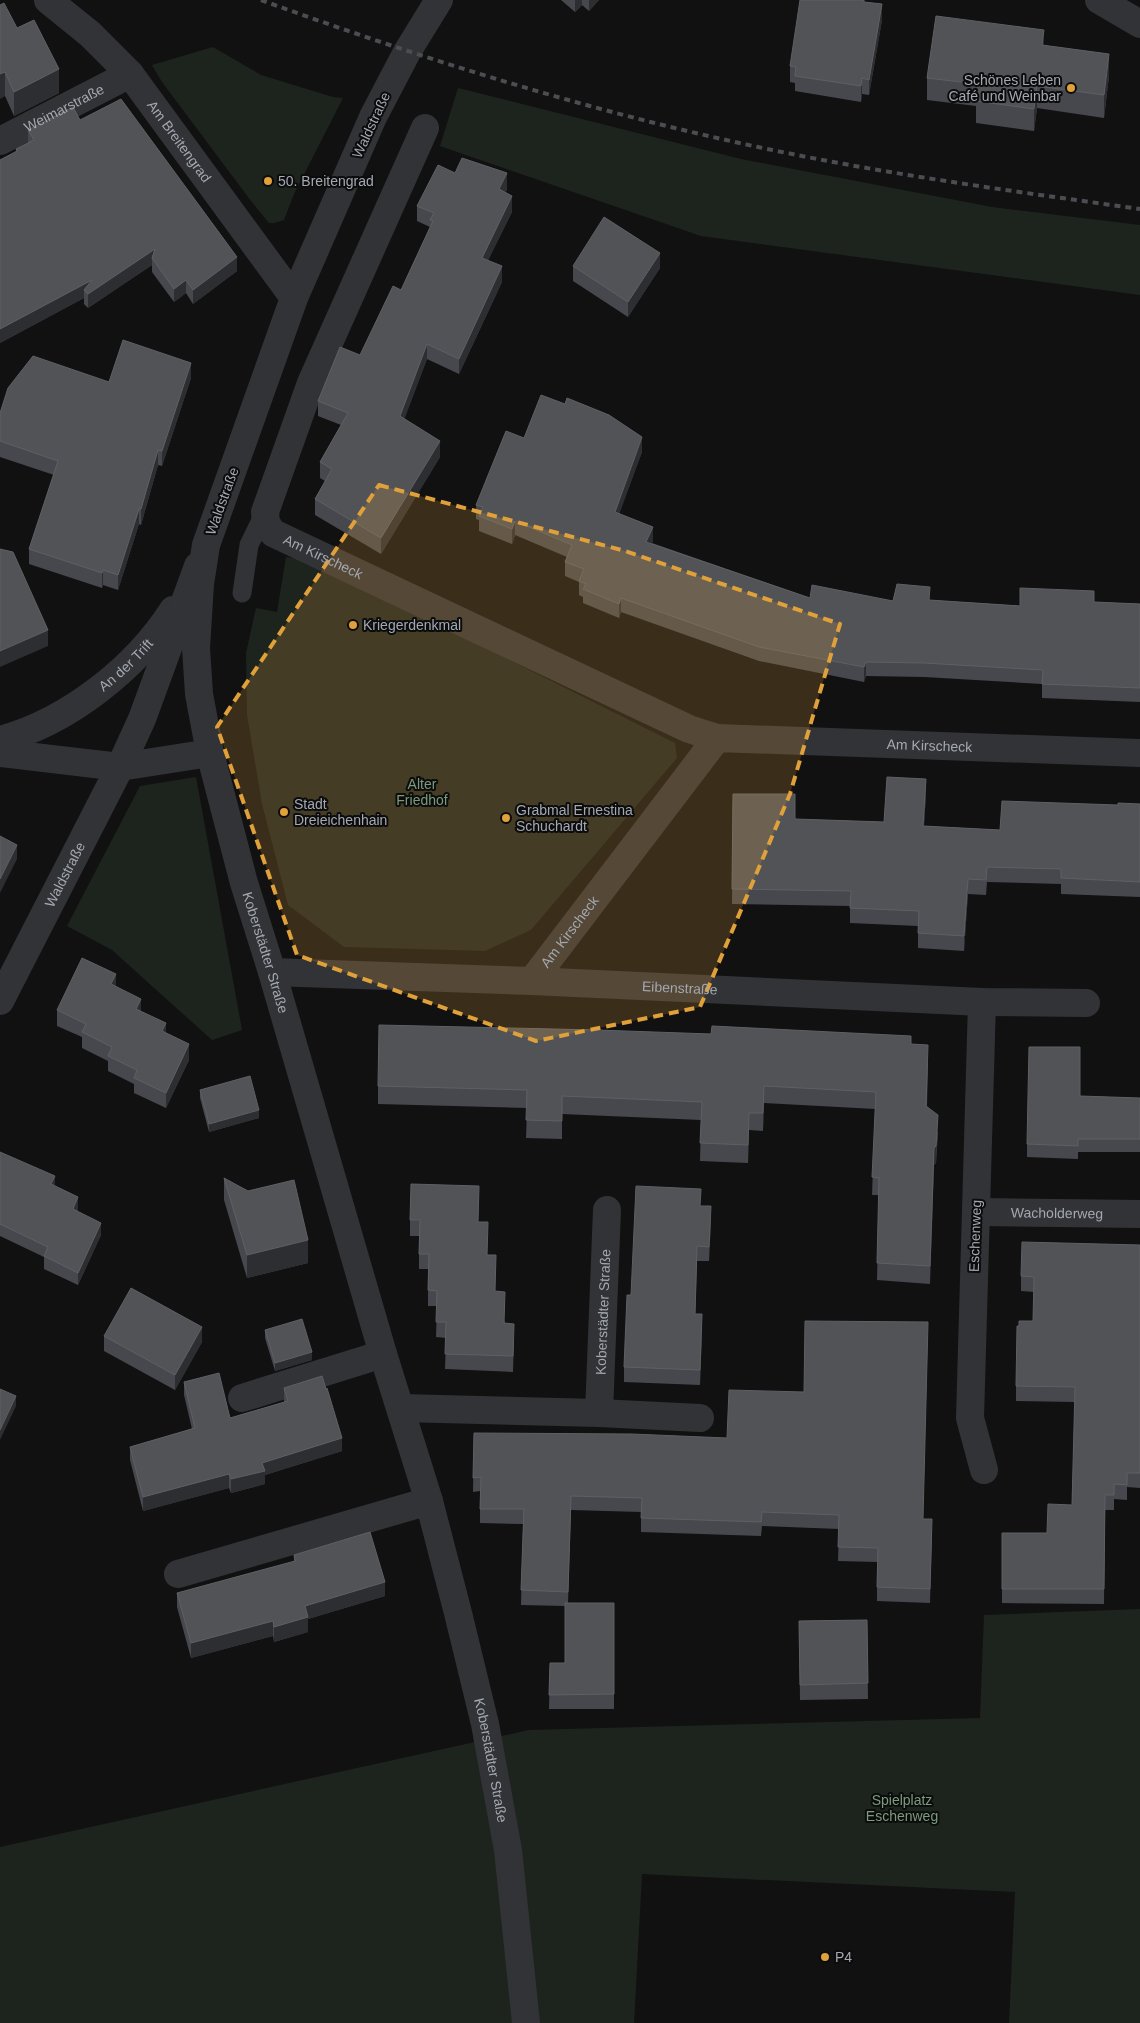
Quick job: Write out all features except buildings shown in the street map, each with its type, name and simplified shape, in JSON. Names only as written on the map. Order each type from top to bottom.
[{"type":"street","name":"Am Breitengrad","points":[[48,0],[90,34],[130,74],[294,298]]},
{"type":"street","name":"Waldstraße","points":[[0,1001],[120,767],[142,719],[294,298],[373,117],[407,52],[438,0]]},
{"type":"street","points":[[1099,0],[1140,24]]},
{"type":"street","name":"Weimarstraße","points":[[0,142],[130,74]]},
{"type":"street","points":[[265,512],[312,383],[425,128]]},
{"type":"street","name":"Am Kirscheck","points":[[265,512],[266,523],[273,533],[689,729],[717,738],[1140,753]]},
{"type":"street","name":"An der Trift","points":[[0,740],[15,736],[50,720],[88,698],[128,664],[160,630],[182,594],[206,545]]},
{"type":"street","name":"Koberstädter Straße","points":[[206,545],[200,584],[196,648],[199,694],[210,753],[244,884],[272,972],[383,1354],[429,1501],[485,1724],[508,1850],[526,2023]]},
{"type":"street","name":"Am Kirscheck","points":[[532,981],[717,738]]},
{"type":"street","points":[[0,753],[120,767],[210,753]]},
{"type":"street","name":"Eibenstraße","points":[[272,972],[532,981],[982,1002],[1086,1003]]},
{"type":"street","name":"Eschenweg","points":[[982,1002],[970,1418],[984,1470]]},
{"type":"street","name":"Koberstädter Straße","points":[[599,1413],[607,1210]]},
{"type":"street","name":"Wacholderweg","points":[[976,1212],[1140,1214]]},
{"type":"street","points":[[242,1398],[383,1354]]},
{"type":"street","points":[[401,1408],[599,1413],[700,1418]]},
{"type":"street","points":[[178,1574],[429,1501]]},
{"type":"lane","points":[[242,593],[249,545],[265,512]]},
{"type":"highlighted area","points":[[379,485],[625,551],[840,624],[790,794],[700,1007],[536,1041],[297,955],[217,727]]},
{"type":"green space","points":[[213,47],[261,75],[333,97],[343,98],[294,194],[284,220],[269,223],[162,82],[152,65]]},
{"type":"green space","points":[[458,88],[741,159],[992,207],[1140,225],[1140,295],[701,236],[440,146]]},
{"type":"green space","name":"Alter Friedhof","points":[[286,557],[310,560],[675,743],[677,758],[531,930],[485,951],[344,947],[288,905],[262,804],[247,715],[246,653],[256,608],[277,612]]},
{"type":"green space","points":[[196,777],[242,1030],[212,1040],[112,950],[67,926],[140,786]]},
{"type":"green space","name":"Spielplatz Eschenweg","points":[[1140,1609],[1140,2023],[1009,2023],[1015,1892],[642,1874],[634,2023],[0,2023],[0,1847],[529,1730],[980,1718],[984,1615]]},
{"type":"railway","points":[[261,0],[445,63],[569,100],[695,133],[805,157],[900,174],[1140,209]]},
{"type":"place","name":"Schönes Leben Café und Weinbar","points":[[1071,88]]},
{"type":"place","name":"50. Breitengrad","points":[[268,181]]},
{"type":"place","name":"Kriegerdenkmal","points":[[353,625]]},
{"type":"place","name":"Stadt Dreieichenhain","points":[[284,812]]},
{"type":"place","name":"Grabmal Ernestina Schuchardt","points":[[506,818]]},
{"type":"place","name":"P4","points":[[825,1957]]}]
